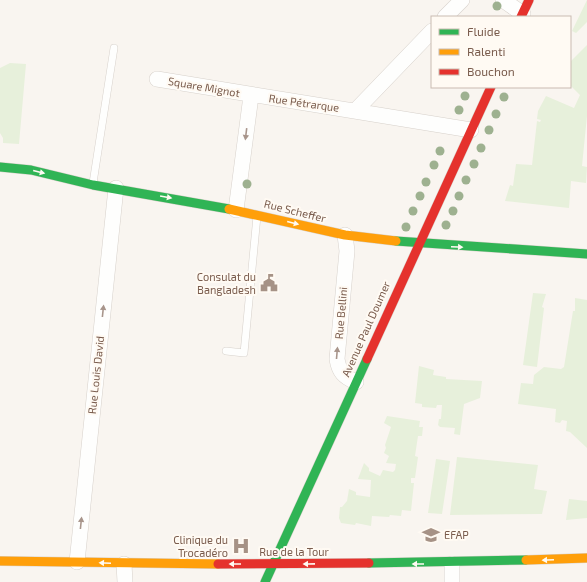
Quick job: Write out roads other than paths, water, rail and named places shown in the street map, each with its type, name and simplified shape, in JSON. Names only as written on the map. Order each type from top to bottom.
[{"type":"street","points":[[446,16],[462,0]]},
{"type":"street","points":[[503,0],[522,16],[529,0]]},
{"type":"street","points":[[355,111],[431,32]]},
{"type":"street","name":"Square Mignot","points":[[157,79],[251,96]]},
{"type":"street","name":"Avenue Paul Doumer","points":[[265,582],[491,88]]},
{"type":"street","points":[[236,210],[251,96]]},
{"type":"street","name":"Rue Pétrarque","points":[[251,96],[471,130]]},
{"type":"street","name":"Rue Scheffer","points":[[0,167],[31,170],[93,185],[257,214],[346,235],[418,244],[587,254]]},
{"type":"street","name":"Rue Louis David","points":[[76,562],[116,188]]},
{"type":"street","name":"Rue Bellini","points":[[346,235],[347,251],[336,359],[340,372],[346,378],[356,382]]},
{"type":"street","name":"Rue de la Tour","points":[[0,561],[124,564],[452,564],[587,558]]},
{"type":"street","points":[[124,564],[125,582]]},
{"type":"street","points":[[452,564],[452,582]]},
{"type":"lane","points":[[93,185],[114,48]]},
{"type":"lane","points":[[226,351],[244,353],[257,214]]},
{"type":"place","name":"Consulat du Bangladesh","points":[[269,283]]},
{"type":"place","name":"EFAP","points":[[431,535]]},
{"type":"place","name":"Clinique du Trocadéro","points":[[241,546]]}]
